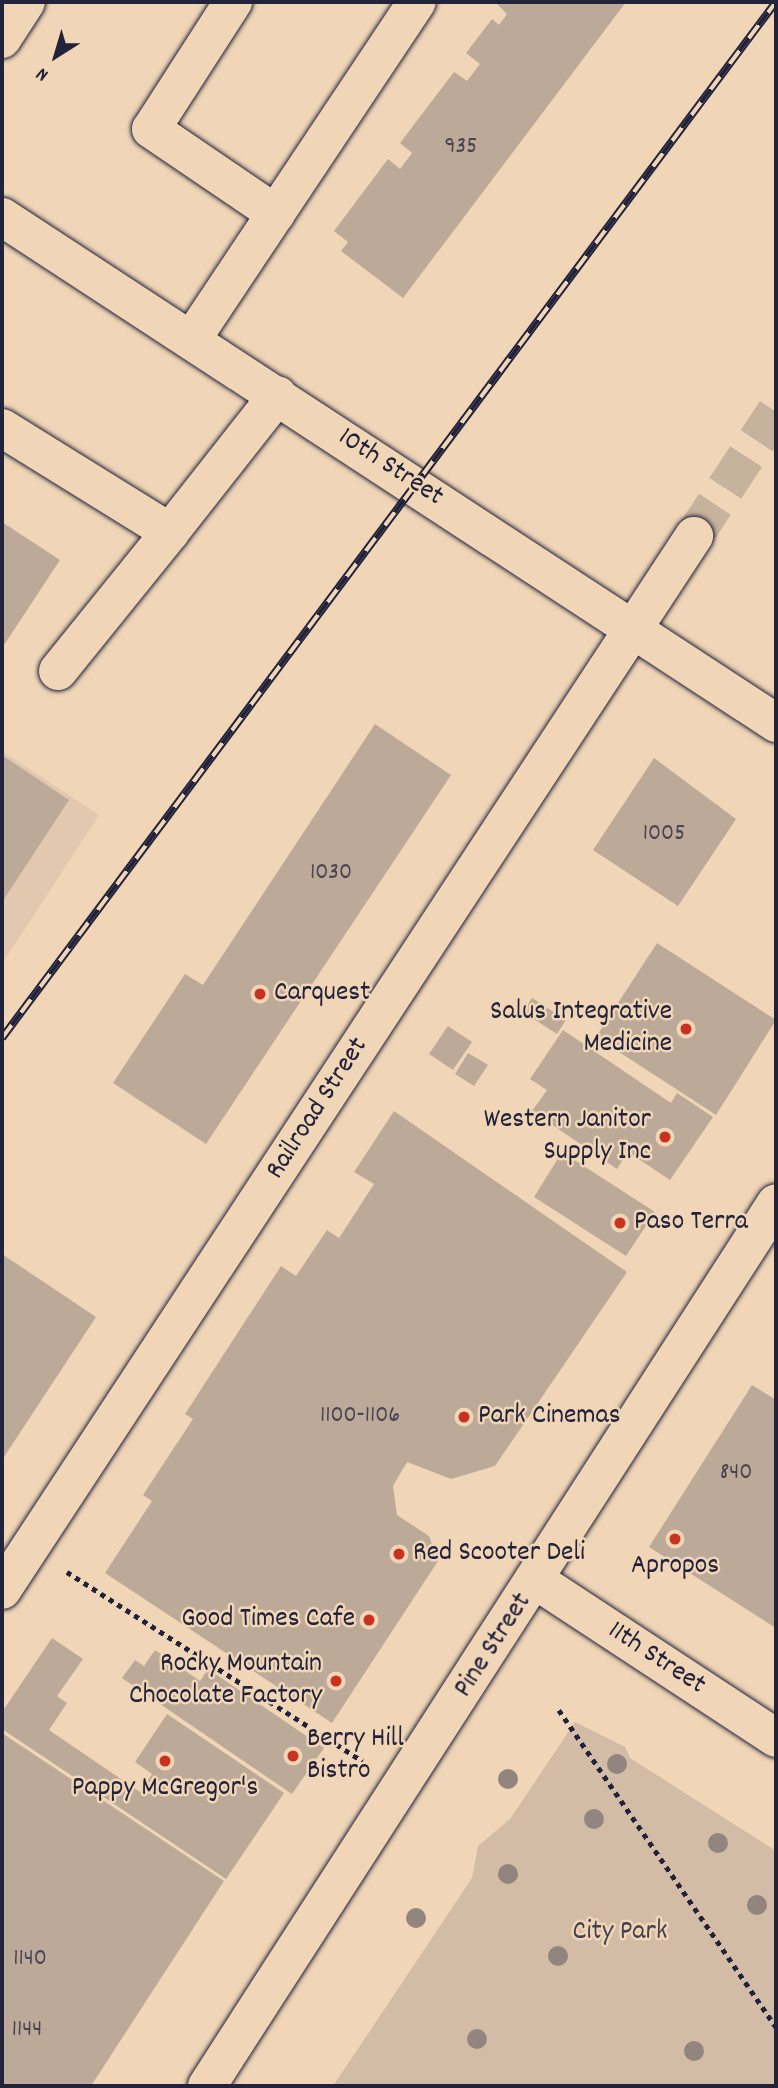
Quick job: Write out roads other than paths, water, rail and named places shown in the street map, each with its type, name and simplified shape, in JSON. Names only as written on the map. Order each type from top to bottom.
[{"type":"street","points":[[2,39],[26,2]]},
{"type":"street","points":[[233,2],[151,129],[276,214]]},
{"type":"street","points":[[192,339],[417,2]]},
{"type":"street","name":"10th Street","points":[[2,217],[776,723]]},
{"type":"street","points":[[58,671],[278,395]]},
{"type":"street","points":[[2,428],[170,532]]},
{"type":"street","name":"Railroad Street","points":[[2,1590],[694,536]]},
{"type":"street","name":"Pine Street","points":[[207,2086],[537,1581],[766,1244],[776,1203]]},
{"type":"street","name":"11th Street","points":[[537,1581],[776,1738]]},
{"type":"tunnel","points":[[694,536],[776,411]]},
{"type":"railway","points":[[2,1038],[776,2]]},
{"type":"place","name":"Carquest","points":[[260,994]]},
{"type":"place","name":"Salus Integrative Medicine","points":[[686,1029]]},
{"type":"place","name":"Western Janitor Supply Inc","points":[[665,1137]]},
{"type":"place","name":"Paso Terra","points":[[620,1223]]},
{"type":"place","name":"Park Cinemas","points":[[464,1417]]},
{"type":"place","name":"Apropos","points":[[675,1539]]},
{"type":"place","name":"Red Scooter Deli","points":[[399,1554]]},
{"type":"place","name":"Good Times Cafe","points":[[369,1620]]},
{"type":"place","name":"Rocky Mountain Chocolate Factory","points":[[336,1681]]},
{"type":"place","name":"Berry Hill Bistro","points":[[293,1756]]},
{"type":"place","name":"Pappy McGregor's","points":[[165,1761]]},
{"type":"park label","name":"City Park","points":[[620,1933]]}]
